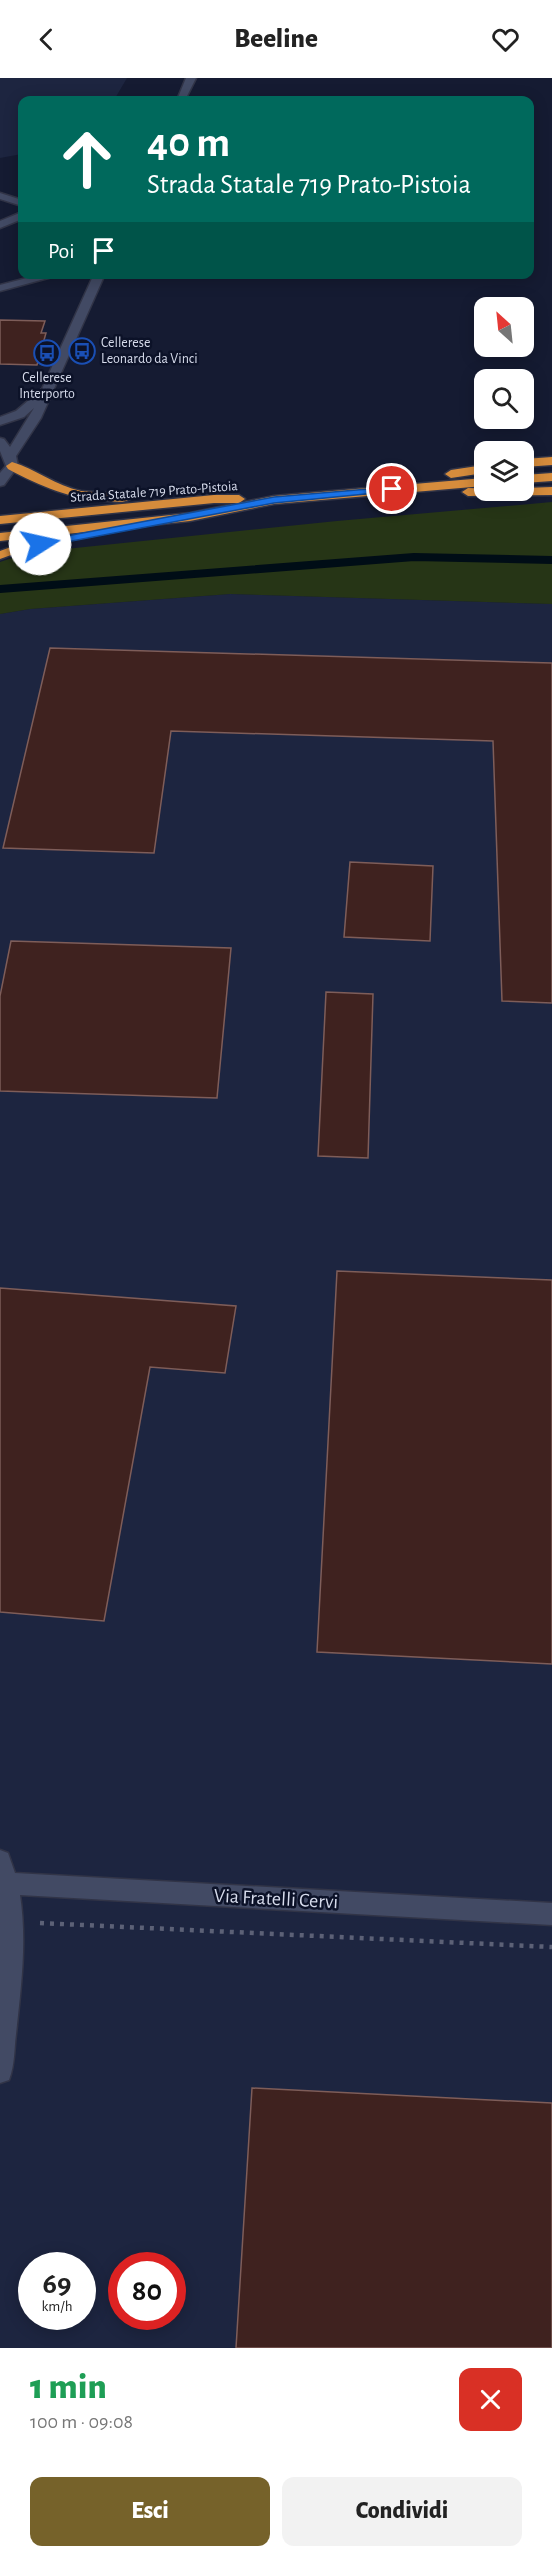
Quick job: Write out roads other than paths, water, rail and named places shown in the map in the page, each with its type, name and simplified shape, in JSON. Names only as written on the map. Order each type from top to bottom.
[{"type":"highway","points":[[11,461],[50,486],[73,495],[106,498],[214,499]]},
{"type":"highway","points":[[534,462],[552,461]]},
{"type":"highway","points":[[346,493],[474,471]]},
{"type":"highway","points":[[534,478],[552,477]]},
{"type":"highway","name":"Strada Statale 719 Prato-Pistoia","points":[[0,537],[190,517],[274,500],[474,483]]},
{"type":"highway","points":[[346,493],[552,491]]},
{"type":"highway","name":"Strada Statale 719 Prato-Pistoia","points":[[0,520],[214,499],[274,500]]},
{"type":"highway","points":[[0,555],[19,548],[190,517]]},
{"type":"street","points":[[183,96],[192,78]]},
{"type":"street","points":[[1,193],[18,196]]},
{"type":"street","points":[[1,193],[18,201]]},
{"type":"street","points":[[0,225],[18,217]]},
{"type":"street","points":[[0,288],[37,279]]},
{"type":"street","points":[[0,482],[35,418],[98,279]]},
{"type":"street","points":[[0,421],[20,414],[48,389]]},
{"type":"street","points":[[0,442],[11,461]]},
{"type":"street","points":[[0,1861],[13,1922],[0,2071]]},
{"type":"street","name":"Via Fratelli Cervi","points":[[4,1883],[552,1914]]},
{"type":"waterway","points":[[0,589],[414,557],[552,560]]},
{"type":"place","name":"Cellerese Leonardo da Vinci","points":[[82,351]]},
{"type":"place","name":"Cellerese Interporto","points":[[47,353]]}]
